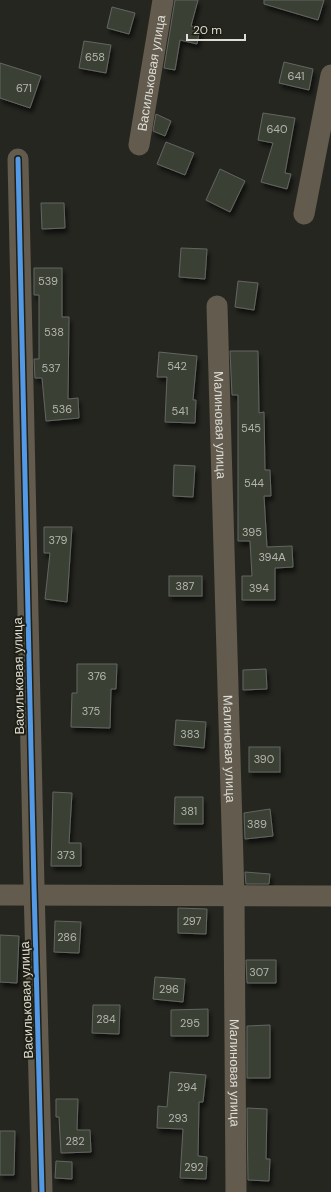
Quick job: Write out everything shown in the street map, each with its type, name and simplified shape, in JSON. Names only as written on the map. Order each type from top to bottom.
[{"type":"street","name":"Васильковая улица","points":[[139,145],[163,0]]},
{"type":"street","points":[[304,214],[331,75]]},
{"type":"street","name":"Васильковая улица","points":[[18,159],[42,1192]]},
{"type":"street","name":"Малиновая улица","points":[[217,306],[234,896],[236,1192]]},
{"type":"street","points":[[0,895],[331,896]]},
{"type":"building","points":[[175,0],[198,0],[191,26],[200,28],[197,44],[180,40],[175,70],[164,68]]},
{"type":"building","points":[[264,0],[324,0],[318,20],[264,4]]},
{"type":"building","points":[[112,7],[135,13],[129,34],[107,28]]},
{"type":"building","points":[[84,41],[111,45],[106,73],[79,68]]},
{"type":"building","points":[[284,62],[313,69],[309,90],[279,83]]},
{"type":"building","points":[[0,63],[41,76],[30,108],[0,98]]},
{"type":"building","points":[[263,113],[295,118],[285,173],[291,174],[287,189],[261,182],[273,143],[258,140]]},
{"type":"building","points":[[156,114],[171,121],[165,136],[153,131]]},
{"type":"building","points":[[166,142],[194,153],[185,175],[157,164]]},
{"type":"building","points":[[220,169],[245,181],[230,212],[206,200]]},
{"type":"building","points":[[41,203],[64,203],[65,228],[42,229]]},
{"type":"building","points":[[181,248],[207,249],[205,279],[179,277]]},
{"type":"building","points":[[34,268],[62,268],[62,317],[69,317],[68,399],[78,398],[79,418],[46,421],[42,378],[35,378],[34,359],[39,359],[39,295],[34,295]]},
{"type":"building","points":[[238,281],[258,283],[254,310],[235,307]]},
{"type":"building","points":[[230,351],[258,351],[259,413],[264,412],[265,470],[270,470],[271,496],[264,496],[267,547],[292,546],[293,567],[275,568],[275,600],[242,600],[242,576],[252,576],[250,541],[238,541],[238,395],[232,395]]},
{"type":"building","points":[[159,352],[197,356],[193,400],[196,400],[195,423],[165,422],[167,377],[157,377]]},
{"type":"building","points":[[174,465],[195,466],[193,497],[173,496]]},
{"type":"building","points":[[44,527],[72,527],[67,602],[45,599],[50,553],[44,553]]},
{"type":"building","points":[[169,576],[202,576],[202,596],[169,596]]},
{"type":"building","points":[[77,664],[117,664],[116,689],[111,689],[110,728],[71,727],[72,693],[77,693]]},
{"type":"building","points":[[266,669],[267,689],[243,690],[243,670]]},
{"type":"building","points":[[176,720],[206,722],[204,748],[174,745]]},
{"type":"building","points":[[249,747],[280,747],[280,772],[249,772]]},
{"type":"building","points":[[53,792],[72,793],[69,843],[81,843],[81,866],[51,866]]},
{"type":"building","points":[[175,797],[203,797],[203,824],[174,824]]},
{"type":"building","points":[[270,809],[273,836],[245,839],[244,813]]},
{"type":"building","points":[[245,872],[270,874],[269,884],[246,884]]},
{"type":"building","points":[[178,908],[207,909],[206,934],[178,933]]},
{"type":"building","points":[[55,921],[81,922],[79,953],[54,952]]},
{"type":"building","points":[[0,935],[19,936],[17,983],[0,982]]},
{"type":"building","points":[[246,960],[276,960],[276,983],[247,983]]},
{"type":"building","points":[[155,977],[185,979],[183,1002],[153,999]]},
{"type":"building","points":[[93,1005],[120,1005],[119,1034],[92,1033]]},
{"type":"building","points":[[208,1009],[208,1036],[171,1036],[171,1010]]},
{"type":"building","points":[[270,1025],[270,1078],[247,1078],[247,1026]]},
{"type":"building","points":[[170,1072],[206,1075],[203,1102],[199,1102],[198,1156],[207,1157],[206,1179],[180,1178],[183,1129],[157,1128],[158,1106],[167,1107]]},
{"type":"building","points":[[56,1099],[78,1099],[77,1130],[90,1130],[91,1152],[61,1153],[59,1117],[56,1117]]},
{"type":"building","points":[[247,1108],[267,1109],[266,1159],[270,1159],[269,1181],[248,1180]]},
{"type":"building","points":[[0,1131],[15,1131],[14,1175],[0,1175]]},
{"type":"building","points":[[56,1161],[72,1162],[72,1179],[55,1178]]},
{"type":"cycle path","points":[[18,159],[42,1192]]}]
